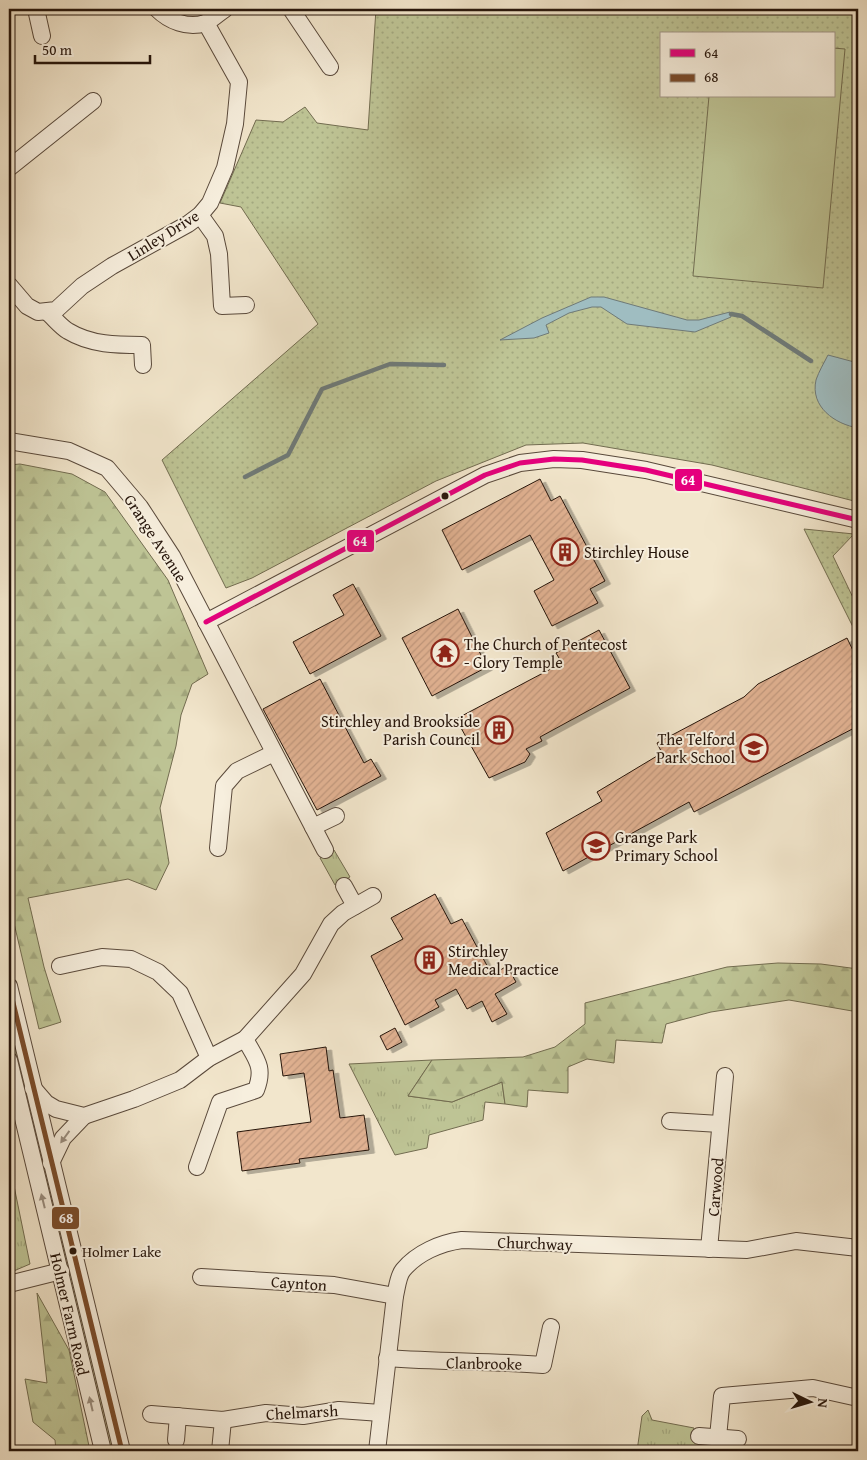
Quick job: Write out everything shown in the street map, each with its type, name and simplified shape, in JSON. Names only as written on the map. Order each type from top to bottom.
[{"type":"street","points":[[36,9],[42,36]]},
{"type":"street","points":[[157,9],[166,18],[187,25],[206,23],[225,9]]},
{"type":"street","points":[[291,9],[330,67]]},
{"type":"street","name":"Linley Drive","points":[[47,312],[56,310],[82,286],[112,266],[200,215],[210,203],[225,168],[235,124],[239,82],[206,23]]},
{"type":"street","points":[[11,162],[93,101]]},
{"type":"street","points":[[200,215],[214,236],[219,254],[222,306],[246,305]]},
{"type":"street","points":[[9,285],[26,306],[38,312],[47,312],[67,330],[85,340],[113,345],[142,345],[143,366]]},
{"type":"street","name":"Grange Avenue","points":[[9,442],[69,451],[107,468],[140,507],[172,556],[325,850]]},
{"type":"street","points":[[206,622],[486,475],[520,463],[554,459],[582,460],[646,470],[858,520]]},
{"type":"street","points":[[218,848],[224,786],[237,771],[274,753]]},
{"type":"street","points":[[313,827],[336,816]]},
{"type":"street","points":[[344,886],[355,906]]},
{"type":"street","points":[[51,1162],[64,1138],[84,1116],[134,1099],[180,1080],[208,1058],[245,1038],[304,974],[331,924],[355,906],[373,896]]},
{"type":"street","points":[[60,966],[102,957],[131,959],[158,972],[180,994],[208,1058]]},
{"type":"street","name":"Holmer Farm Road","points":[[9,986],[122,1451]]},
{"type":"street","points":[[198,1167],[220,1102],[256,1090],[261,1076],[259,1065],[245,1038]]},
{"type":"street","name":"Holmer Farm Road","points":[[9,1060],[103,1451]]},
{"type":"street","name":"Carwood","points":[[709,1249],[724,1076]]},
{"type":"street","points":[[33,1088],[46,1103],[56,1109],[84,1116]]},
{"type":"street","points":[[670,1121],[720,1124]]},
{"type":"street","name":"Churchway","points":[[376,1451],[395,1296],[402,1271],[423,1252],[450,1242],[747,1250],[796,1240],[858,1248]]},
{"type":"street","points":[[9,1284],[61,1271]]},
{"type":"street","name":"Caynton","points":[[201,1277],[334,1285],[395,1296]]},
{"type":"street","name":"Clanbrooke","points":[[387,1358],[443,1362],[478,1360],[543,1365],[551,1327]]},
{"type":"street","points":[[718,1437],[722,1396],[813,1388],[858,1398]]},
{"type":"street","name":"Chelmarsh","points":[[151,1414],[223,1420],[266,1413],[304,1416],[339,1410],[381,1413]]},
{"type":"street","points":[[176,1440],[178,1416]]},
{"type":"street","points":[[220,1451],[223,1420]]},
{"type":"street","points":[[699,1436],[738,1439]]},
{"type":"green space","points":[[376,9],[858,9],[858,502],[712,465],[583,443],[526,445],[436,481],[252,578],[226,588],[162,460],[318,324],[241,207],[220,203],[256,120],[283,122],[305,107],[317,123],[368,130]]},
{"type":"green space","points":[[834,48],[845,49],[823,288],[693,276],[709,98],[834,98]]},
{"type":"green space","points":[[20,464],[72,474],[105,492],[168,580],[208,674],[192,684],[181,715],[176,746],[160,808],[169,863],[156,890],[128,879],[28,898],[44,967],[61,1022],[39,1029],[9,902],[9,465]]},
{"type":"green space","points":[[804,529],[854,534],[833,556],[858,608],[858,637]]},
{"type":"green space","points":[[334,850],[350,877],[335,885],[320,858]]},
{"type":"green space","points":[[778,963],[821,964],[858,969],[858,1012],[789,1000],[711,1012],[666,1024],[662,1043],[616,1040],[614,1063],[587,1059],[568,1067],[568,1093],[528,1090],[527,1107],[505,1104],[502,1082],[452,1102],[408,1096],[432,1060],[523,1057],[555,1047],[585,1024],[585,1003],[727,967]]},
{"type":"green space","points":[[9,1007],[114,1451],[109,1451],[9,1038]]},
{"type":"green space","points":[[432,1060],[408,1096],[452,1102],[502,1082],[505,1104],[485,1102],[483,1120],[429,1135],[427,1148],[395,1155],[349,1064]]},
{"type":"green space","points":[[14,1186],[30,1264],[9,1273],[9,1188]]},
{"type":"green space","points":[[37,1293],[69,1350],[90,1451],[56,1451],[55,1440],[33,1422],[25,1379],[47,1383]]},
{"type":"green space","points":[[648,1410],[652,1420],[694,1428],[693,1438],[739,1443],[739,1451],[637,1451],[642,1416]]},
{"type":"water","points":[[591,297],[604,297],[687,320],[699,320],[730,312],[731,317],[695,332],[627,324],[601,307],[592,307],[569,313],[546,325],[549,333],[534,338],[500,340],[542,318]]},
{"type":"water","points":[[828,355],[858,363],[858,428],[841,423],[826,413],[817,398],[815,390],[816,380]]},
{"type":"building","name":"Stirchley House","points":[[540,479],[551,501],[560,496],[605,581],[590,589],[598,603],[552,626],[534,591],[554,580],[530,535],[462,570],[442,530]]},
{"type":"building","points":[[353,584],[381,636],[310,674],[293,642],[344,615],[333,595]]},
{"type":"building","name":"The Church of Pentecost - Glory Temple","points":[[458,609],[487,667],[432,696],[402,638]]},
{"type":"building","points":[[599,630],[630,688],[540,737],[542,741],[526,749],[530,754],[525,762],[489,778],[456,719],[562,663],[556,653]]},
{"type":"building","name":"The Telford Park School","points":[[847,638],[858,661],[858,726],[694,812],[689,802],[563,871],[546,833],[602,801],[597,792],[662,753],[657,743],[744,697],[758,684]]},
{"type":"building","points":[[320,679],[364,763],[371,759],[381,776],[317,810],[263,709]]},
{"type":"building","name":"Stirchley Medical Practice","points":[[435,894],[451,924],[462,919],[492,975],[507,966],[516,982],[495,994],[507,1014],[492,1022],[482,1001],[467,1009],[456,989],[435,1000],[439,1007],[405,1025],[371,956],[403,939],[391,918]]},
{"type":"building","points":[[395,1028],[402,1042],[387,1050],[380,1036]]},
{"type":"building","points":[[326,1047],[329,1071],[333,1070],[340,1118],[364,1115],[369,1150],[299,1159],[300,1163],[242,1171],[237,1132],[311,1122],[304,1073],[283,1076],[280,1054]]},
{"type":"waterway","points":[[731,314],[742,316],[811,361]]},
{"type":"waterway","points":[[245,477],[288,455],[322,389],[390,364],[444,365]]},
{"type":"transit line","name":"64","points":[[206,622],[485,475],[520,463],[554,459],[582,460],[646,470],[858,520]]},
{"type":"transit line","name":"68","points":[[9,986],[122,1451]]},
{"type":"place","name":"Stirchley House","points":[[565,552]]},
{"type":"place","name":"The Church of Pentecost - Glory Temple","points":[[445,653]]},
{"type":"place","name":"Stirchley and Brookside Parish Council","points":[[499,730]]},
{"type":"place","name":"The Telford Park School","points":[[754,748]]},
{"type":"place","name":"Grange Park Primary School","points":[[596,846]]},
{"type":"place","name":"Stirchley Medical Practice","points":[[429,960]]},
{"type":"place","name":"Holmer Lake","points":[[73,1251]]}]
